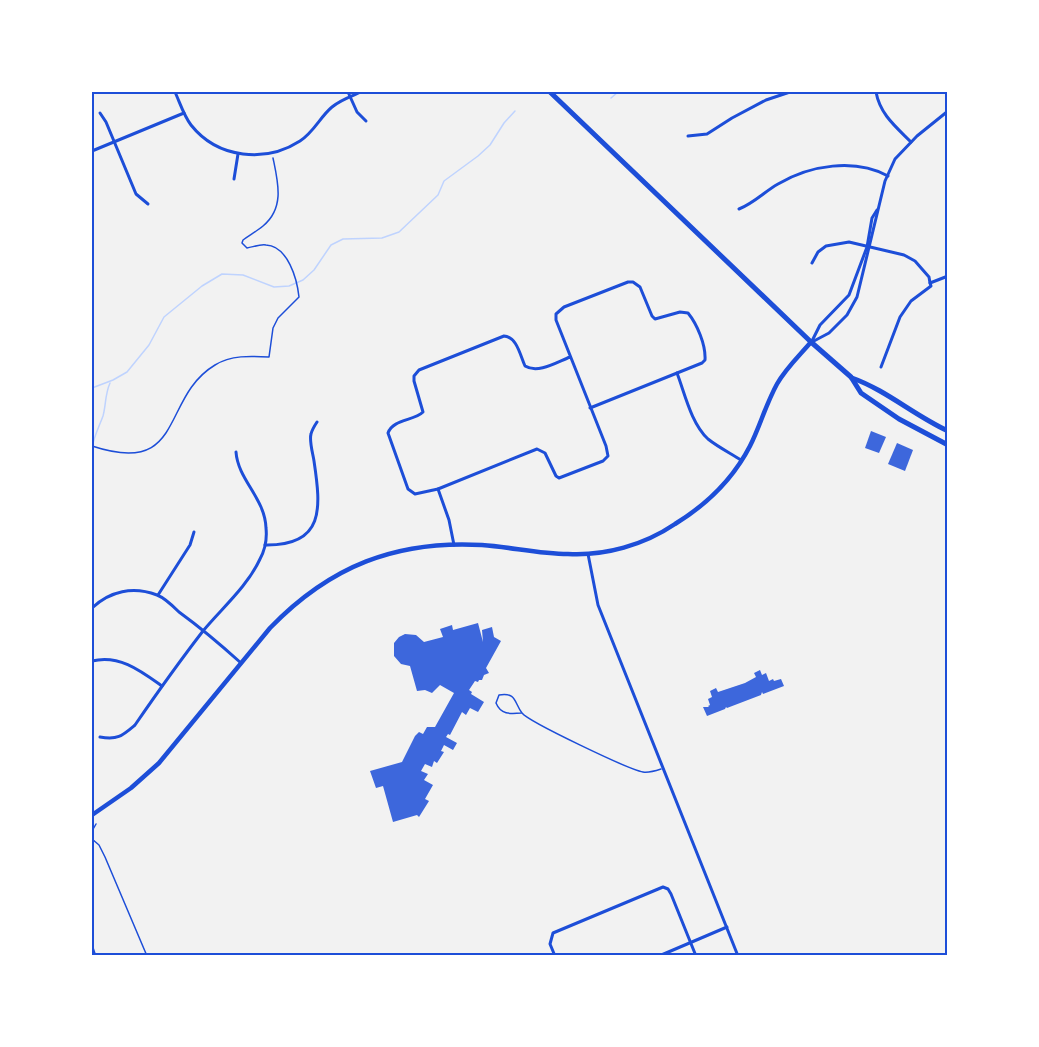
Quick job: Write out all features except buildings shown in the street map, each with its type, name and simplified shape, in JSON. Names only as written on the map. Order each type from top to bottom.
[{"type":"main road","points":[[549,92],[811,342],[851,377],[861,393],[891,414],[948,445]]},
{"type":"main road","points":[[92,815],[131,788],[159,763],[286,611],[306,594],[353,566],[388,553],[424,546],[483,545],[568,555],[588,554],[626,547],[659,534],[674,525],[709,499],[742,460],[776,385],[811,342]]},
{"type":"main road","points":[[851,377],[868,384],[948,431]]},
{"type":"street","points":[[176,92],[184,113],[201,135],[212,143],[238,154],[256,156],[272,154],[302,140],[333,107],[361,92]]},
{"type":"street","points":[[348,92],[357,112],[366,121]]},
{"type":"street","points":[[688,136],[707,134],[766,100],[790,92]]},
{"type":"street","points":[[876,92],[877,100],[887,118],[911,142]]},
{"type":"street","points":[[811,342],[829,333],[847,315],[857,297],[869,247],[872,218],[878,209],[895,159],[911,142],[948,111]]},
{"type":"street","points":[[100,113],[136,194],[148,204]]},
{"type":"street","points":[[92,151],[184,113]]},
{"type":"street","points":[[234,179],[238,154]]},
{"type":"street","points":[[739,209],[752,204],[786,180],[820,168],[834,166],[867,168],[888,176]]},
{"type":"street","points":[[812,263],[818,252],[826,246],[849,242],[904,255],[915,261],[928,277],[931,286],[911,301],[900,317],[881,367]]},
{"type":"street","points":[[811,342],[820,325],[849,296],[869,247]]},
{"type":"street","points":[[930,283],[948,276]]},
{"type":"street","points":[[570,357],[538,369],[529,369],[525,366],[514,339],[504,336],[419,370],[414,376],[414,381],[423,412],[393,425],[388,433],[411,492],[419,494],[438,489],[537,449],[545,453],[559,478],[603,461],[608,456],[606,446],[570,357],[556,320],[556,314],[564,308],[633,282],[640,287],[655,319],[683,312],[691,317],[697,329],[705,360],[702,363],[591,408]]},
{"type":"street","points":[[677,373],[694,418],[702,432],[709,440],[742,460]]},
{"type":"street","points":[[265,545],[285,545],[299,540],[311,528],[319,510],[320,495],[310,435],[317,422]]},
{"type":"street","points":[[100,736],[111,739],[120,737],[135,725],[204,630],[252,574],[262,557],[266,527],[262,510],[255,492],[239,470],[236,452]]},
{"type":"street","points":[[438,489],[449,520],[454,545]]},
{"type":"street","points":[[158,595],[190,545],[194,532]]},
{"type":"street","points":[[588,554],[598,605],[738,956]]},
{"type":"street","points":[[92,608],[99,601],[119,591],[133,590],[158,595],[204,630],[241,663]]},
{"type":"street","points":[[92,661],[118,661],[138,669],[162,686]]},
{"type":"street","points":[[555,956],[550,944],[553,933],[663,887],[671,894],[696,956]]},
{"type":"street","points":[[659,956],[727,927]]},
{"type":"street","points":[[92,947],[95,956]]},
{"type":"lane","points":[[522,713],[516,699],[506,694],[500,695],[496,703],[499,709],[508,714],[522,713],[562,736],[634,770],[644,772],[662,769]]},
{"type":"path","points":[[92,446],[118,454],[133,454],[149,448],[165,434],[189,390],[202,374],[230,358],[269,357],[273,328],[282,314],[299,297],[286,258],[280,250],[265,245],[247,248],[242,243],[265,225],[276,208],[279,187],[272,154]]},
{"type":"path","points":[[92,831],[96,824]]},
{"type":"path","points":[[92,839],[99,845],[105,857],[147,956]]},
{"type":"waterway","points":[[611,98],[618,92]]},
{"type":"waterway","points":[[92,388],[127,372],[149,345],[164,317],[202,286],[222,274],[243,275],[274,287],[289,286],[303,280],[314,270],[331,245],[343,239],[382,238],[399,232],[438,195],[444,181],[490,145],[515,111]]},
{"type":"waterway","points":[[92,448],[103,416],[110,383]]}]
